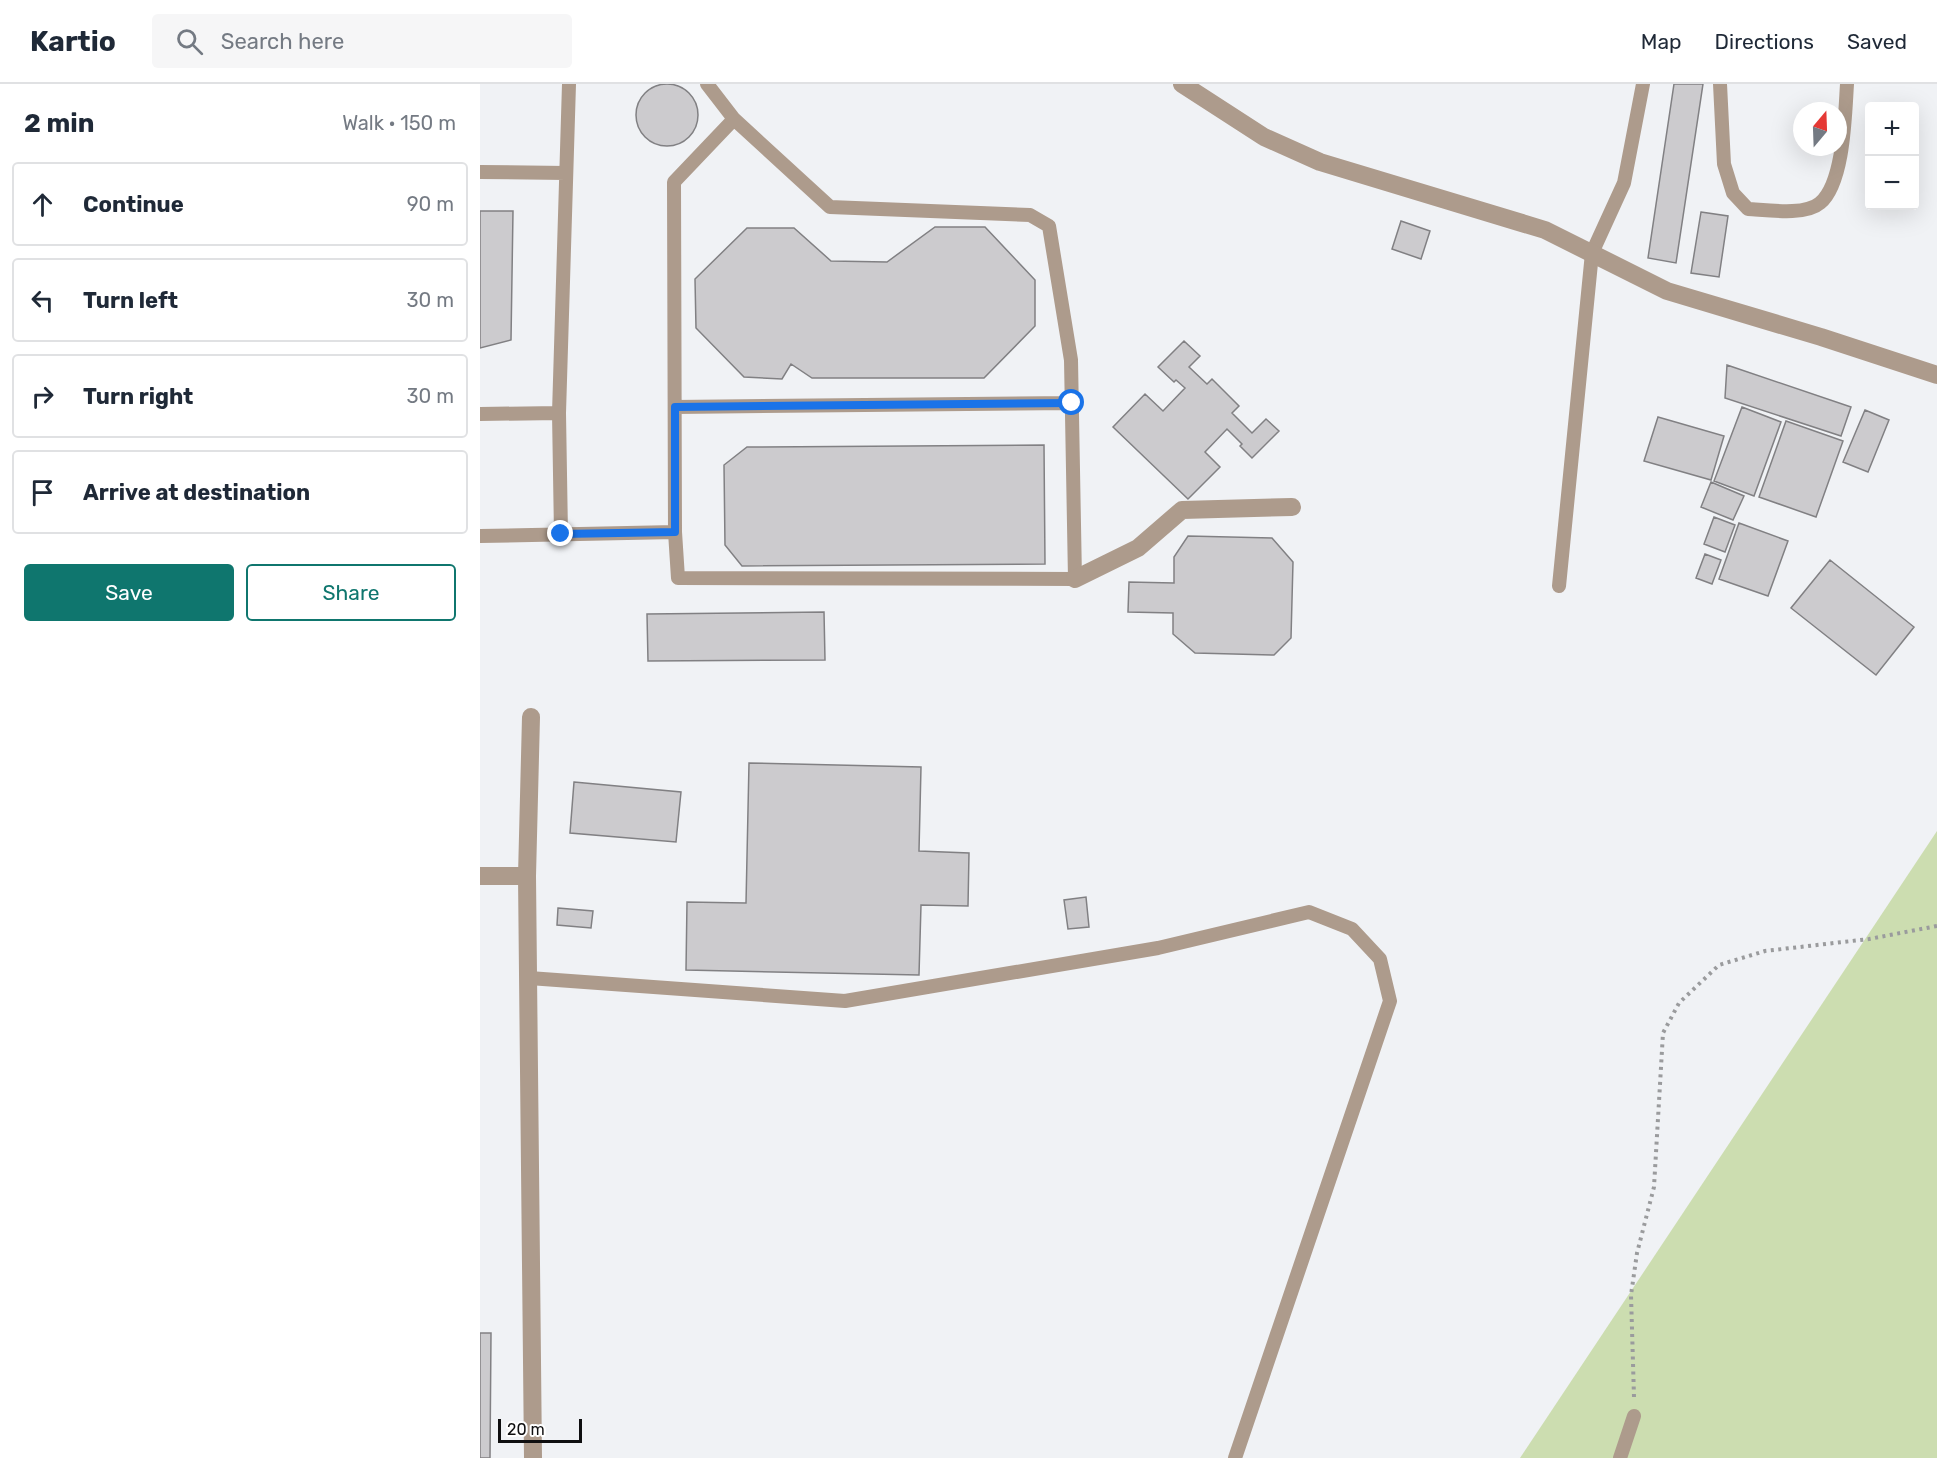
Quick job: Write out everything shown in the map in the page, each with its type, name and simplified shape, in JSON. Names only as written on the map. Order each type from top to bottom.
[{"type":"street","points":[[1182,84],[1264,137],[1320,162],[1545,230],[1667,291],[1821,337],[1937,375]]},
{"type":"street","points":[[1075,579],[1138,548],[1182,510],[1292,507]]},
{"type":"street","points":[[531,717],[527,876],[530,978],[533,1458]]},
{"type":"street","points":[[480,876],[527,876]]},
{"type":"lane","points":[[561,534],[559,413],[569,84]]},
{"type":"lane","points":[[707,84],[734,119],[830,207],[1030,215],[1049,226],[1071,360],[1075,579],[678,578],[675,532],[674,183],[734,119]]},
{"type":"lane","points":[[1559,586],[1592,253],[1624,183],[1642,84]]},
{"type":"lane","points":[[1720,84],[1724,164],[1733,193],[1748,209],[1793,212],[1820,204],[1834,182],[1844,132],[1847,84]]},
{"type":"lane","points":[[480,172],[566,173]]},
{"type":"lane","points":[[675,407],[1072,403]]},
{"type":"lane","points":[[480,414],[559,413]]},
{"type":"lane","points":[[480,536],[675,532]]},
{"type":"lane","points":[[530,978],[845,1001],[1158,948],[1310,912],[1352,929],[1380,959],[1390,1000],[1235,1458]]},
{"type":"lane","points":[[1620,1458],[1634,1416]]},
{"type":"path","points":[[1634,1416],[1631,1295],[1637,1253],[1654,1187],[1663,1033],[1680,1003],[1719,965],[1765,951],[1869,939],[1937,926]]},
{"type":"green space","points":[[1937,831],[1937,1458],[1520,1458]]},
{"type":"building","points":[[661,84],[673,84],[689,93],[696,103],[698,115],[696,127],[689,137],[673,146],[661,146],[650,141],[641,132],[636,121],[636,109],[641,98],[650,89]]},
{"type":"building","points":[[1674,84],[1703,84],[1676,263],[1648,258]]},
{"type":"building","points":[[480,211],[513,211],[511,340],[480,348]]},
{"type":"building","points":[[1701,212],[1728,216],[1719,277],[1691,273]]},
{"type":"building","points":[[1401,221],[1430,231],[1421,259],[1392,249]]},
{"type":"building","points":[[935,227],[985,227],[1035,280],[1035,326],[984,378],[812,378],[791,364],[782,379],[744,377],[696,328],[695,279],[747,228],[794,228],[831,261],[887,262]]},
{"type":"building","points":[[1184,341],[1200,356],[1189,367],[1207,384],[1212,379],[1239,406],[1232,413],[1252,433],[1266,419],[1279,431],[1252,458],[1227,429],[1205,452],[1220,467],[1188,499],[1113,427],[1145,394],[1163,411],[1185,388],[1176,380],[1174,382],[1158,367]]},
{"type":"building","points":[[1727,365],[1851,407],[1841,436],[1725,398]]},
{"type":"building","points":[[1742,407],[1781,422],[1754,496],[1714,481]]},
{"type":"building","points":[[1865,410],[1889,420],[1868,472],[1843,462]]},
{"type":"building","points":[[1658,417],[1724,436],[1711,480],[1644,461]]},
{"type":"building","points":[[1786,421],[1843,441],[1816,517],[1759,497]]},
{"type":"building","points":[[1044,445],[1045,564],[742,566],[725,545],[724,465],[747,447]]},
{"type":"building","points":[[1711,482],[1744,496],[1733,520],[1701,507]]},
{"type":"building","points":[[1714,517],[1735,525],[1725,552],[1704,544]]},
{"type":"building","points":[[1739,523],[1788,541],[1768,596],[1719,579]]},
{"type":"building","points":[[1188,536],[1272,538],[1293,562],[1291,638],[1274,655],[1195,653],[1173,634],[1173,613],[1128,612],[1129,582],[1174,583],[1174,557]]},
{"type":"building","points":[[1705,554],[1721,560],[1712,584],[1696,578]]},
{"type":"building","points":[[1830,560],[1914,627],[1876,675],[1791,608]]},
{"type":"building","points":[[824,612],[825,660],[648,661],[647,614]]},
{"type":"building","points":[[749,763],[921,767],[919,851],[969,853],[968,906],[921,905],[919,975],[686,970],[687,902],[746,903]]},
{"type":"building","points":[[574,782],[681,792],[676,842],[570,833]]},
{"type":"building","points":[[1086,897],[1089,927],[1068,929],[1064,900]]},
{"type":"building","points":[[558,908],[593,911],[591,928],[557,925]]},
{"type":"building","points":[[480,1333],[491,1333],[490,1458],[480,1458]]},
{"type":"route","points":[[561,534],[675,532],[675,407],[1072,403]]}]
